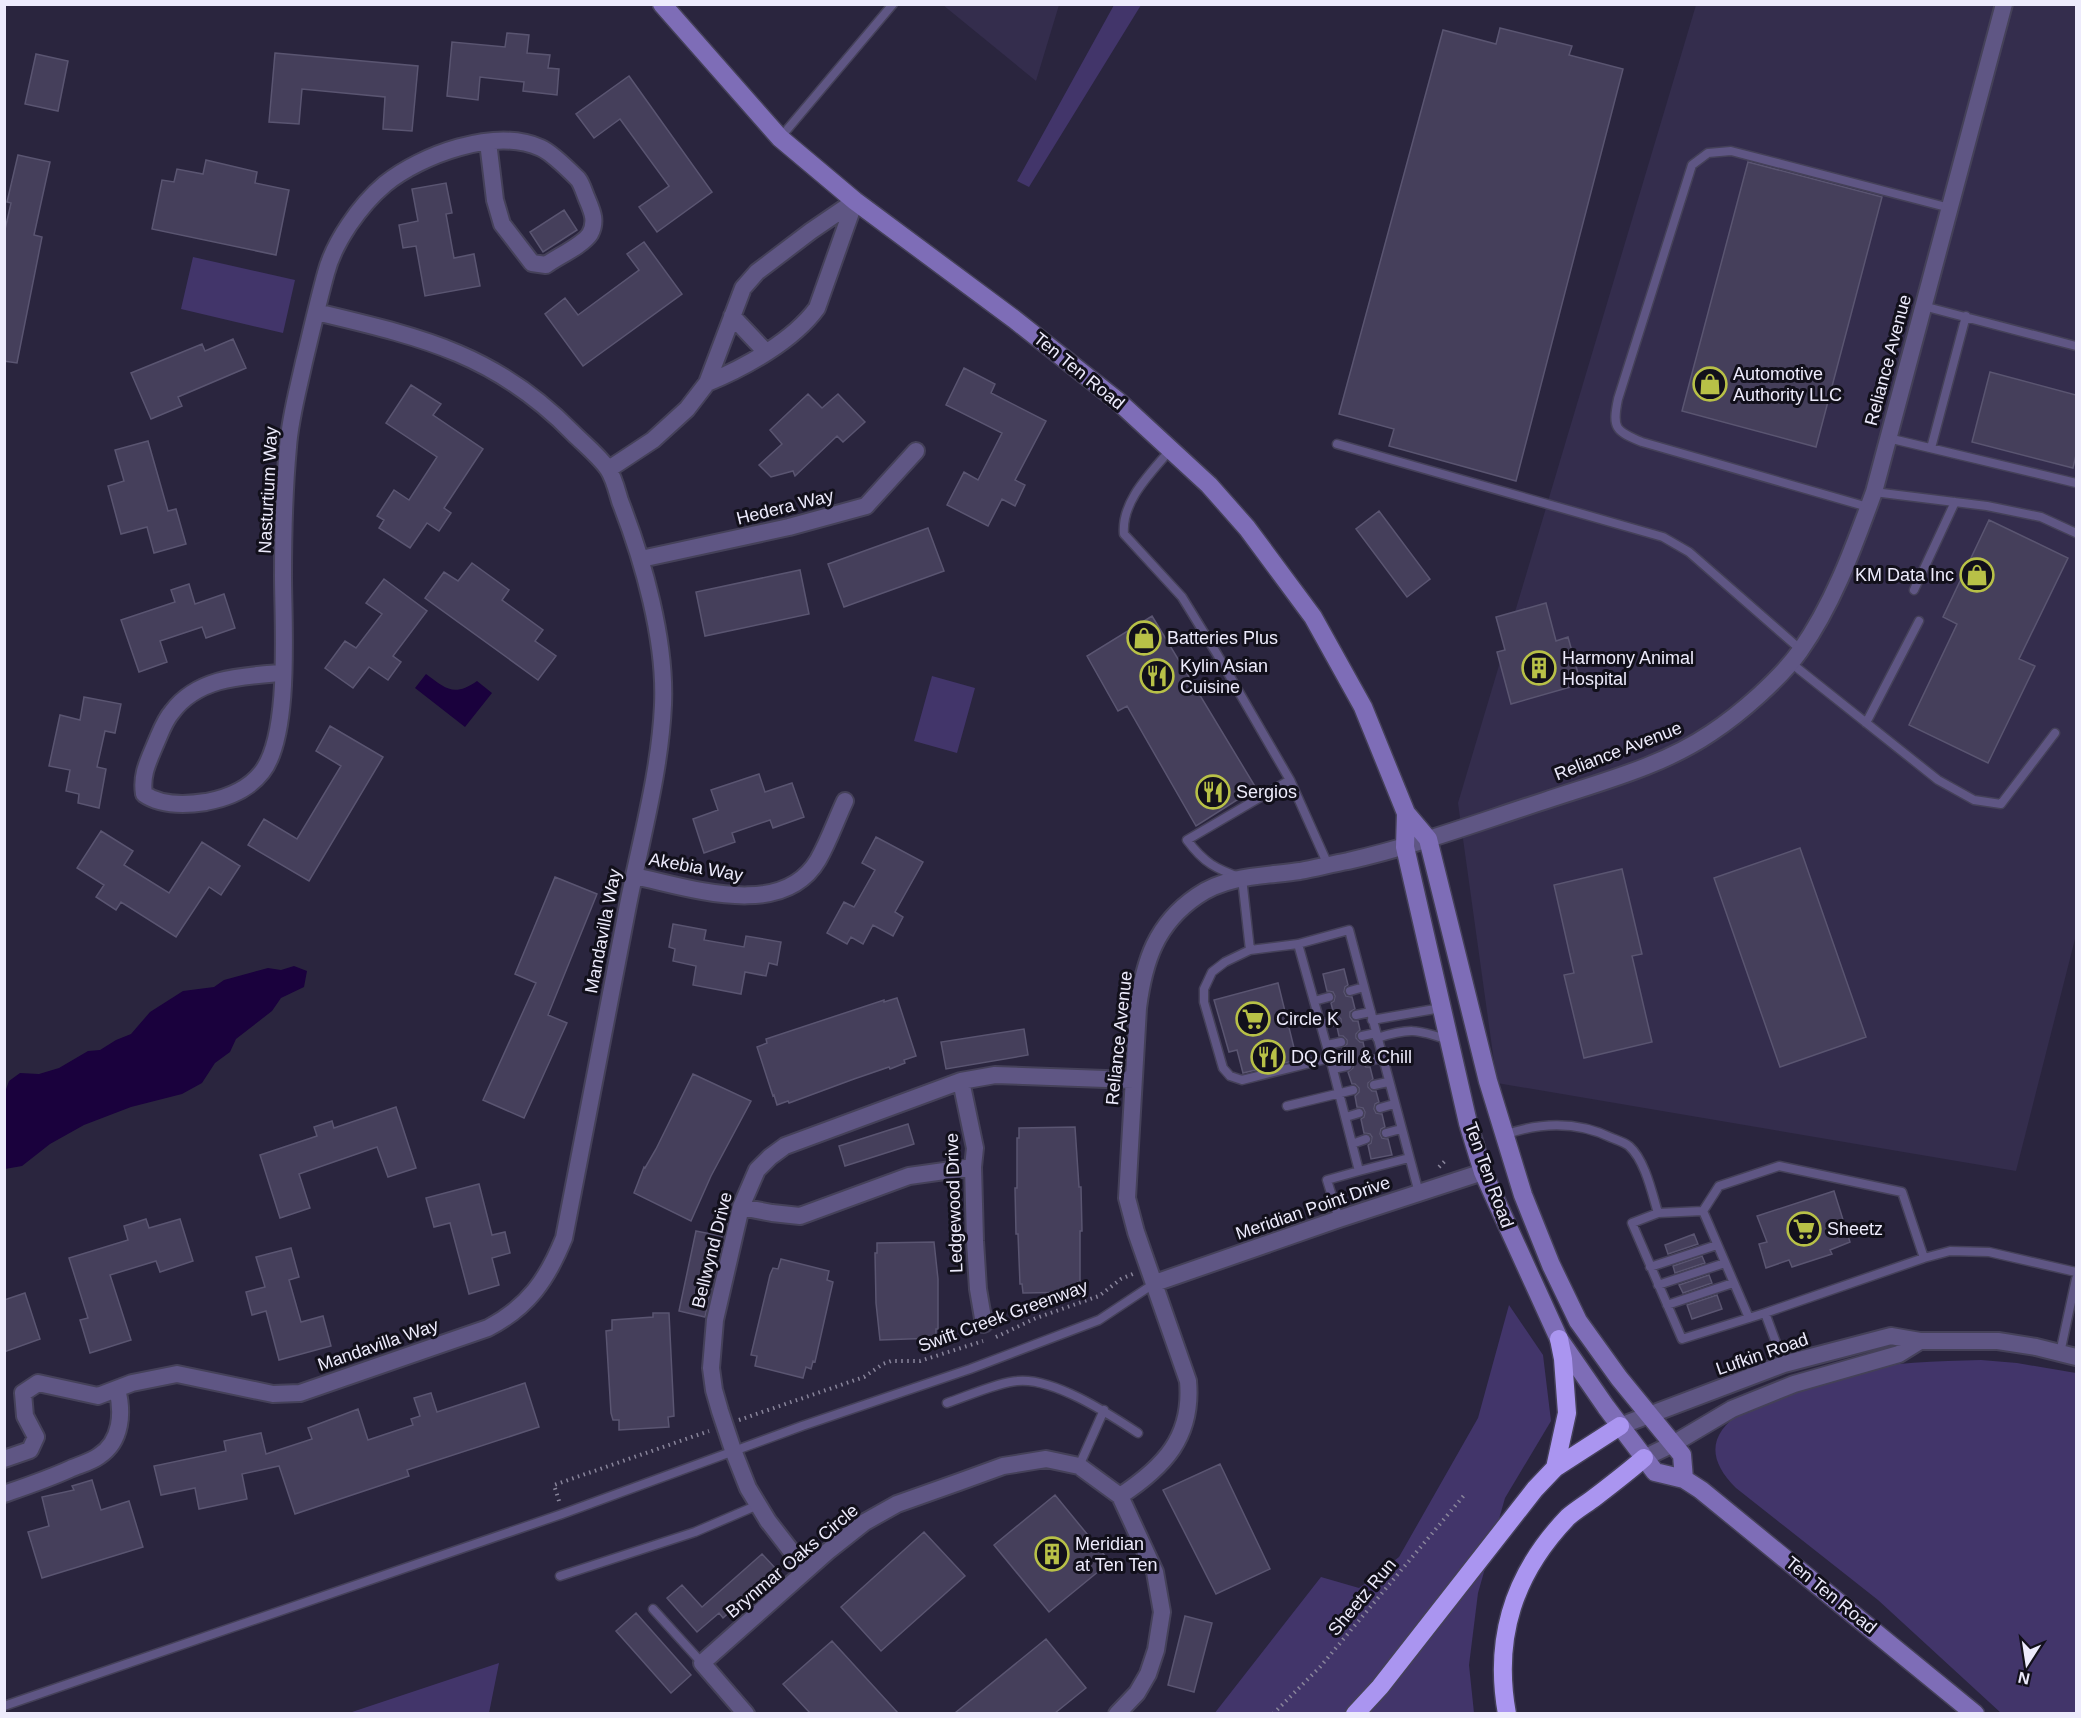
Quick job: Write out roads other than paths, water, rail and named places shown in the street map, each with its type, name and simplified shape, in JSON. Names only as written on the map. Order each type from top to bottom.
[{"type":"highway","points":[[1555,1468],[1567,1413],[1563,1359],[1559,1339]]},
{"type":"highway","points":[[1355,1713],[1380,1687],[1535,1489],[1555,1468],[1620,1426]]},
{"type":"highway","points":[[1507,1713],[1502,1673],[1507,1622],[1518,1590],[1533,1561],[1569,1516],[1644,1458]]},
{"type":"main road","name":"Ten Ten Road","points":[[662,4],[780,138],[855,201],[1014,319],[1119,402],[1171,449],[1209,485],[1247,528],[1313,617],[1363,707],[1407,813],[1428,839],[1488,1081],[1523,1195],[1551,1265],[1578,1321],[1619,1378],[1682,1455],[1684,1479]]},
{"type":"main road","name":"Ten Ten Road","points":[[1407,813],[1405,847],[1468,1124],[1483,1172],[1559,1339],[1655,1472],[1684,1479],[1701,1490],[1975,1713]]},
{"type":"street","name":"Reliance Avenue","points":[[1120,1496],[1158,1467],[1176,1445],[1188,1410],[1188,1381],[1136,1232],[1127,1198],[1141,982],[1148,955],[1157,938],[1184,906],[1208,889],[1242,878],[1328,865],[1405,847],[1622,775],[1668,757],[1711,733],[1791,663],[1826,608],[1845,568],[1871,499],[2004,4]]},
{"type":"street","name":"Nasturtium Way","points":[[282,673],[232,678],[206,685],[183,700],[171,712],[145,769],[142,781],[144,794],[154,801],[196,804],[237,793],[263,772],[277,740],[281,706],[282,673],[284,556],[288,446],[292,414],[326,270],[344,233],[383,186],[406,169],[430,156],[477,142],[516,141],[542,148],[579,181],[595,217],[588,237],[546,265],[532,263],[502,224],[495,200],[488,142]]},
{"type":"street","points":[[609,470],[653,440],[687,409],[707,383],[743,288],[757,272],[855,201]]},
{"type":"street","points":[[707,383],[740,368],[790,337],[807,322],[817,308],[830,266],[846,231],[855,201]]},
{"type":"street","name":"Mandavilla Way","points":[[4,1458],[30,1450],[36,1437],[25,1416],[23,1393],[38,1383],[98,1396],[132,1383],[177,1374],[273,1394],[300,1393],[488,1328],[509,1317],[526,1302],[555,1261],[564,1238],[659,745],[663,703],[656,632],[641,559],[609,470],[558,417],[527,391],[501,374],[438,344],[401,332],[316,312]]},
{"type":"street","points":[[732,316],[765,351]]},
{"type":"street","name":"Hedera Way","points":[[641,559],[789,528],[866,506],[916,451]]},
{"type":"street","name":"Akebia Way","points":[[633,876],[733,896],[755,896],[776,892],[804,876],[817,861],[845,801]]},
{"type":"street","name":"Bellwynd Drive","points":[[807,1570],[758,1505],[732,1450],[714,1390],[711,1368],[715,1320],[741,1207],[757,1170],[785,1146],[961,1081],[995,1075],[1133,1080]]},
{"type":"street","name":"Ledgewood Drive","points":[[961,1081],[975,1148],[973,1167],[978,1289],[984,1324]]},
{"type":"street","points":[[741,1207],[800,1216],[909,1176],[973,1167]]},
{"type":"street","name":"Meridian Point Drive","points":[[1155,1283],[1483,1172]]},
{"type":"street","name":"Lufkin Road","points":[[1620,1426],[1784,1364],[1890,1336],[1920,1341],[1998,1341],[2076,1357]]},
{"type":"street","name":"Lufkin Road","points":[[1644,1458],[1673,1444],[1732,1409],[1794,1384],[1899,1354],[1920,1341]]},
{"type":"street","points":[[4,1494],[50,1478],[100,1456],[112,1444],[119,1426],[122,1409],[117,1389]]},
{"type":"street","name":"Brynmar Oaks Circle","points":[[702,1663],[807,1570],[866,1522],[897,1504],[992,1470],[1023,1461],[1046,1458],[1079,1466],[1120,1496],[1155,1572],[1162,1612],[1156,1650],[1148,1674],[1137,1693],[1116,1713]]},
{"type":"street","points":[[702,1663],[746,1713]]},
{"type":"lane","points":[[780,138],[893,4]]},
{"type":"lane","points":[[1950,208],[1731,151],[1708,153],[1692,165],[1618,399],[1614,421],[1620,433],[1642,442],[1871,499],[1955,502],[2041,517],[2076,533]]},
{"type":"lane","points":[[1923,306],[2076,346]]},
{"type":"lane","points":[[1931,448],[1966,316]]},
{"type":"lane","points":[[1887,438],[2076,483]]},
{"type":"lane","points":[[1337,444],[1663,537],[1689,552],[1801,650]]},
{"type":"lane","points":[[1171,449],[1151,472],[1129,505],[1123,521],[1124,534],[1182,597],[1290,780],[1328,865]]},
{"type":"lane","points":[[1914,590],[1955,502]]},
{"type":"lane","points":[[1866,723],[1919,621]]},
{"type":"lane","points":[[1791,663],[1938,780],[1974,800],[2001,804],[2055,733]]},
{"type":"lane","points":[[1250,950],[1242,878],[1209,865],[1187,840],[1290,780]]},
{"type":"lane","points":[[1330,1058],[1242,1080],[1230,1076],[1223,1068],[1204,1002],[1204,989],[1212,972],[1225,962],[1250,950],[1298,944],[1349,930],[1419,1193]]},
{"type":"lane","points":[[1298,944],[1359,1171]]},
{"type":"lane","points":[[1350,991],[1364,987]]},
{"type":"lane","points":[[1314,1001],[1329,997]]},
{"type":"lane","points":[[1356,1015],[1372,1016],[1441,1008]]},
{"type":"lane","points":[[1321,1024],[1335,1021]]},
{"type":"lane","points":[[1362,1036],[1412,1030],[1448,1040]]},
{"type":"lane","points":[[1327,1045],[1341,1042]]},
{"type":"lane","points":[[1368,1061],[1382,1058]]},
{"type":"lane","points":[[1333,1069],[1347,1066]]},
{"type":"lane","points":[[1374,1085],[1388,1082]]},
{"type":"lane","points":[[1287,1106],[1353,1090]]},
{"type":"lane","points":[[1380,1108],[1394,1104]]},
{"type":"lane","points":[[1346,1117],[1359,1113]]},
{"type":"lane","points":[[1504,1135],[1521,1129],[1552,1124],[1578,1126],[1606,1135],[1629,1146],[1647,1176],[1658,1213]]},
{"type":"lane","points":[[1386,1133],[1401,1129]]},
{"type":"lane","points":[[1352,1144],[1366,1139]]},
{"type":"lane","points":[[1339,1219],[1327,1180],[1408,1158]]},
{"type":"lane","points":[[1703,1210],[1719,1186],[1779,1166],[1902,1192],[1924,1258]]},
{"type":"lane","points":[[1703,1210],[1658,1213],[1632,1223],[1682,1339],[1950,1251],[1989,1252],[2076,1272]]},
{"type":"lane","points":[[1703,1210],[1749,1318]]},
{"type":"lane","points":[[1650,1267],[1717,1245]]},
{"type":"lane","points":[[1658,1285],[1725,1263]]},
{"type":"lane","points":[[2060,1353],[2076,1279]]},
{"type":"lane","points":[[4,1706],[562,1514],[687,1469],[732,1450],[970,1370],[1099,1320],[1155,1283]]},
{"type":"lane","points":[[1667,1305],[1733,1283]]},
{"type":"lane","points":[[1765,1312],[1784,1364]]},
{"type":"lane","points":[[947,1403],[1015,1381],[1035,1381],[1104,1410],[1138,1433]]},
{"type":"lane","points":[[1079,1466],[1104,1410]]},
{"type":"lane","points":[[560,1576],[695,1532],[758,1505]]},
{"type":"lane","points":[[653,1609],[702,1663]]},
{"type":"place","name":"Automotive Authority LLC","points":[[1710,384]]},
{"type":"place","name":"KM Data Inc","points":[[1977,575]]},
{"type":"place","name":"Batteries Plus","points":[[1144,638]]},
{"type":"place","name":"Harmony Animal Hospital","points":[[1539,668]]},
{"type":"place","name":"Kylin Asian Cuisine","points":[[1157,676]]},
{"type":"place","name":"Sergios","points":[[1213,792]]},
{"type":"place","name":"Circle K","points":[[1253,1019]]},
{"type":"place","name":"DQ Grill & Chill","points":[[1268,1057]]},
{"type":"place","name":"Sheetz","points":[[1804,1229]]},
{"type":"place","name":"Meridian at Ten Ten","points":[[1052,1554]]}]
